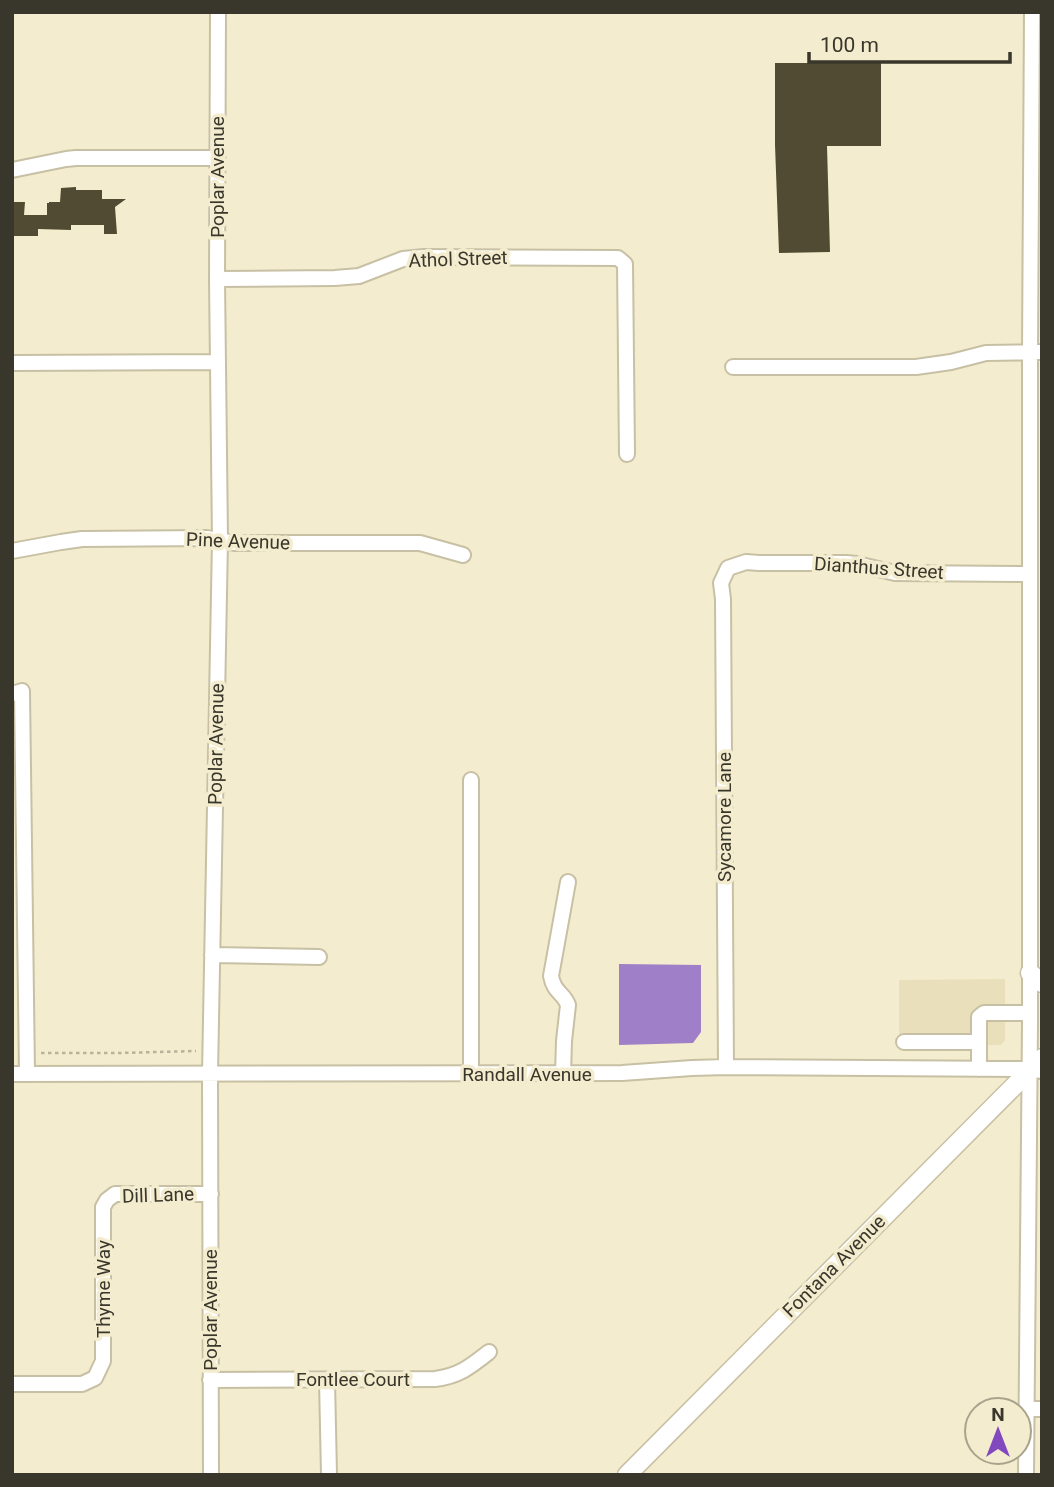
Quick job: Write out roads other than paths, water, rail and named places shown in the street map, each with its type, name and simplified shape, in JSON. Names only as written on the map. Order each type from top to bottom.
[{"type":"main road","name":"Fontana Avenue","points":[[627,1475],[1038,1066]]},
{"type":"street","name":"Poplar Avenue","points":[[211,1475],[210,1074],[220,540],[218,12]]},
{"type":"street","points":[[1026,1475],[1034,1409],[1038,1066],[1030,1013],[1036,978],[1030,573],[1036,352],[1037,160],[1031,12]]},
{"type":"street","points":[[12,170],[76,158],[217,158]]},
{"type":"street","name":"Athol Street","points":[[217,279],[359,276],[403,259],[424,257],[618,257],[625,264],[627,454]]},
{"type":"street","points":[[733,367],[916,367],[986,353],[1036,352]]},
{"type":"street","points":[[12,363],[218,362]]},
{"type":"street","name":"Pine Avenue","points":[[12,551],[82,540],[207,538],[234,543],[420,543],[463,555]]},
{"type":"street","name":"Dianthus Street","points":[[728,568],[746,562],[846,563],[895,573],[1030,573]]},
{"type":"street","name":"Sycamore Lane","points":[[726,1067],[721,583],[728,568]]},
{"type":"street","points":[[17,693],[20,1074]]},
{"type":"street","points":[[471,780],[471,1074]]},
{"type":"street","points":[[564,1074],[568,1006],[566,1000],[552,986],[551,976],[568,882]]},
{"type":"street","points":[[212,955],[320,957]]},
{"type":"street","points":[[979,1069],[979,1017],[984,1013],[1030,1013]]},
{"type":"street","points":[[904,1042],[979,1042]]},
{"type":"street","points":[[923,1042],[923,1069]]},
{"type":"street","name":"Randall Avenue","points":[[20,1074],[564,1074],[726,1067],[979,1069],[1038,1066]]},
{"type":"street","name":"Dill Lane","points":[[107,1200],[115,1194],[211,1194]]},
{"type":"street","name":"Thyme Way","points":[[12,1384],[82,1384],[94,1378],[103,1361],[103,1207],[107,1200]]},
{"type":"street","name":"Fontlee Court","points":[[210,1380],[435,1379],[462,1373],[489,1352]]},
{"type":"street","points":[[327,1380],[329,1475]]}]
